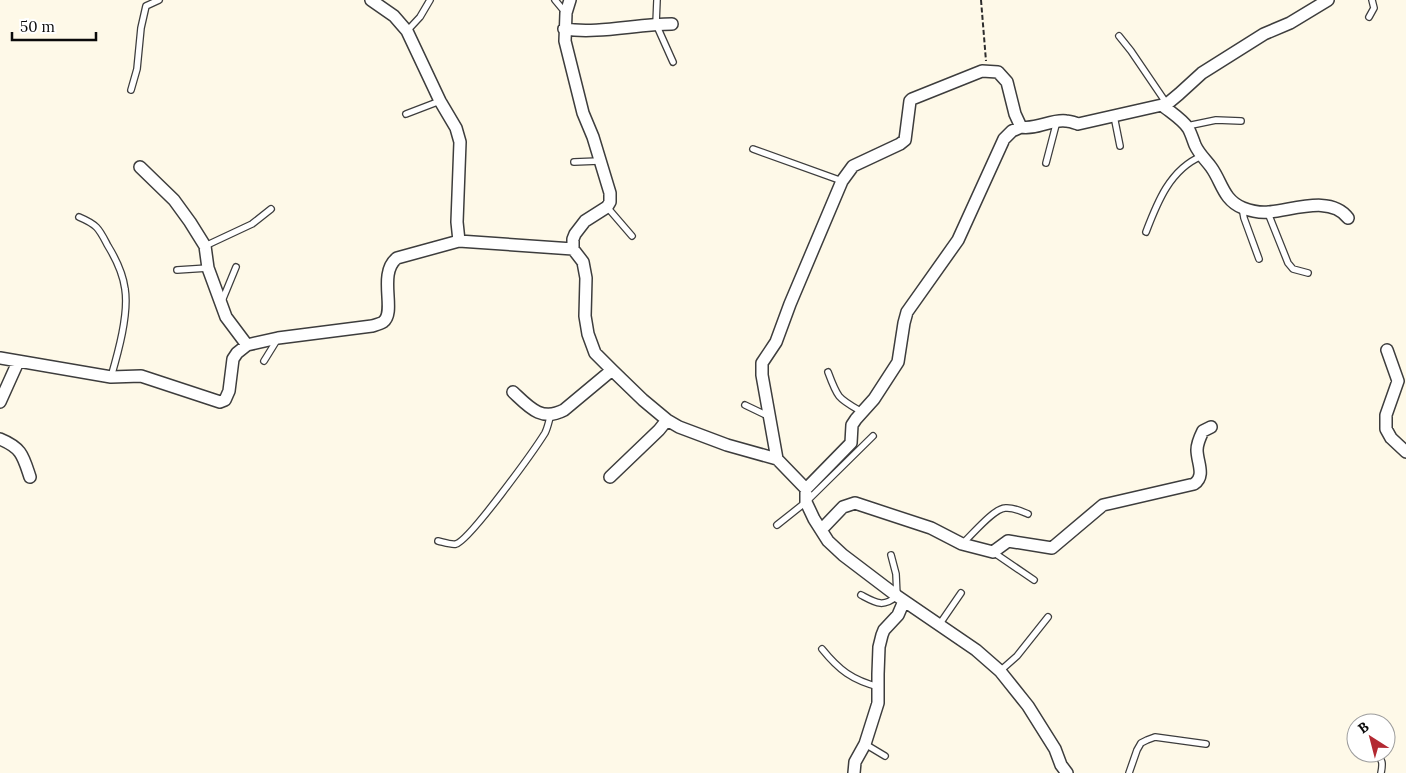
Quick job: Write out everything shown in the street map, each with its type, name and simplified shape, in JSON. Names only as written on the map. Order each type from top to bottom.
[{"type":"street","points":[[371,0],[394,16],[406,31],[440,101],[456,128],[460,142],[457,222],[460,241]]},
{"type":"street","points":[[570,0],[566,13],[565,41],[583,112],[610,192],[610,202],[607,207],[585,221],[573,239],[573,249],[583,262],[586,278],[585,316],[588,334],[595,353],[643,400],[667,420],[679,427],[719,443],[777,459],[806,489],[806,502],[828,541],[843,555],[939,626],[976,650],[1000,671],[1028,706],[1055,749],[1061,765],[1067,773]]},
{"type":"street","points":[[806,489],[851,443],[852,425],[874,399],[898,362],[904,323],[908,312],[958,240],[1004,138],[1022,126],[1032,128],[1068,121],[1078,124],[1164,104],[1202,73],[1264,34],[1290,23],[1328,0]]},
{"type":"street","points":[[564,30],[599,30],[672,24]]},
{"type":"street","points":[[777,459],[762,375],[762,363],[776,342],[842,181],[853,166],[905,140],[910,101],[912,99],[982,71],[998,72],[1007,82],[1015,114],[1022,126]]},
{"type":"street","points":[[1164,104],[1187,126],[1202,156],[1212,168],[1222,190],[1229,199],[1242,208],[1268,213],[1286,209],[1331,206],[1342,210],[1348,218]]},
{"type":"street","points":[[140,167],[174,200],[205,246],[208,268],[226,317],[247,345]]},
{"type":"street","points":[[0,358],[111,377],[141,376],[220,402],[225,400],[228,391],[233,359],[247,345],[278,338],[372,326],[384,322],[389,314],[388,276],[391,263],[397,258],[460,241],[573,249]]},
{"type":"street","points":[[1387,350],[1398,380],[1386,415],[1386,429],[1391,438],[1406,452]]},
{"type":"street","points":[[0,402],[18,362]]},
{"type":"street","points":[[513,392],[536,412],[555,414],[564,410],[612,370]]},
{"type":"street","points":[[610,477],[667,420]]},
{"type":"street","points":[[821,530],[843,508],[855,502],[931,528],[962,544],[993,552],[1008,541],[1052,548],[1103,505],[1194,484],[1199,481],[1201,476],[1197,450],[1199,440],[1203,431],[1211,427]]},
{"type":"street","points":[[0,439],[13,444],[20,451],[30,477]]},
{"type":"street","points":[[854,773],[856,762],[876,714],[879,687],[879,648],[882,635],[884,630],[898,615],[901,598]]},
{"type":"lane","points":[[130,90],[137,69],[141,28],[146,6],[159,0]]},
{"type":"lane","points":[[406,31],[420,17],[430,0]]},
{"type":"lane","points":[[555,0],[566,13]]},
{"type":"lane","points":[[657,0],[656,24],[673,62]]},
{"type":"lane","points":[[1369,16],[1374,8],[1372,0]]},
{"type":"lane","points":[[1119,36],[1131,51],[1164,104]]},
{"type":"lane","points":[[406,114],[440,101]]},
{"type":"lane","points":[[1114,116],[1120,146]]},
{"type":"lane","points":[[1187,126],[1216,120],[1241,121]]},
{"type":"lane","points":[[1046,163],[1057,122]]},
{"type":"lane","points":[[753,149],[842,181]]},
{"type":"lane","points":[[1146,232],[1159,197],[1172,179],[1194,159],[1202,156]]},
{"type":"lane","points":[[574,162],[600,161]]},
{"type":"lane","points":[[607,207],[632,236]]},
{"type":"lane","points":[[1242,208],[1259,259]]},
{"type":"lane","points":[[205,246],[252,224],[271,209]]},
{"type":"lane","points":[[1268,213],[1288,263],[1293,269],[1308,273]]},
{"type":"lane","points":[[79,217],[93,223],[101,230],[121,272],[125,289],[126,304],[111,377]]},
{"type":"lane","points":[[221,303],[236,267]]},
{"type":"lane","points":[[177,270],[208,268]]},
{"type":"lane","points":[[264,361],[278,338]]},
{"type":"lane","points":[[828,372],[836,394],[844,402],[862,412]]},
{"type":"lane","points":[[745,406],[769,416]]},
{"type":"lane","points":[[438,541],[455,544],[462,541],[519,470],[546,431],[551,414]]},
{"type":"lane","points":[[777,525],[806,502],[873,436]]},
{"type":"lane","points":[[962,544],[991,516],[1003,508],[1015,509],[1028,514]]},
{"type":"lane","points":[[993,552],[1034,580]]},
{"type":"lane","points":[[861,595],[877,603],[889,603],[901,598],[891,555]]},
{"type":"lane","points":[[939,626],[962,593]]},
{"type":"lane","points":[[1000,671],[1016,656],[1048,617]]},
{"type":"lane","points":[[822,649],[837,667],[846,674],[864,684],[879,687]]},
{"type":"lane","points":[[1128,773],[1141,743],[1155,737],[1206,744]]},
{"type":"lane","points":[[865,744],[884,756]]},
{"type":"path","points":[[981,0],[988,71]]}]
